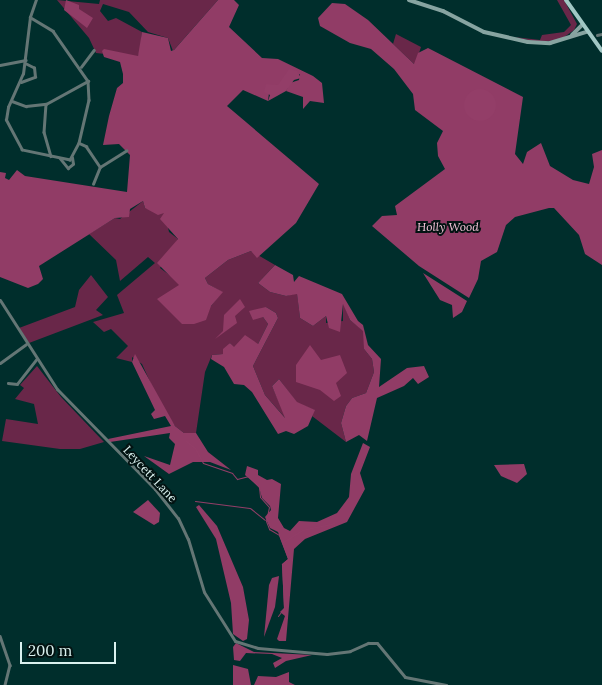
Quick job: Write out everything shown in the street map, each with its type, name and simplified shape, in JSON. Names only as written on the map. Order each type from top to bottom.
[{"type":"main road","points":[[409,0],[437,8],[484,32],[506,38],[550,43],[587,32]]},
{"type":"main road","points":[[566,0],[602,51]]},
{"type":"main road","points":[[571,37],[582,25]]},
{"type":"street","points":[[36,0],[30,17],[26,62],[21,82],[6,120],[17,145],[29,153],[71,159]]},
{"type":"street","points":[[30,17],[53,31],[81,67],[88,81],[89,100],[79,143],[71,159],[73,164],[68,168],[60,158]]},
{"type":"street","points":[[597,35],[602,34]]},
{"type":"street","points":[[81,67],[94,50]]},
{"type":"street","points":[[0,65],[26,62],[34,68],[35,77],[21,82]]},
{"type":"street","points":[[12,101],[30,107],[46,104],[88,81]]},
{"type":"street","points":[[46,104],[44,132],[51,156]]},
{"type":"street","points":[[79,143],[86,146],[100,167]]},
{"type":"street","points":[[93,184],[100,167],[126,151]]},
{"type":"street","name":"Leycett Lane","points":[[0,300],[36,360],[70,404],[155,489],[178,518],[188,540],[204,592],[235,641],[258,648],[327,654],[350,651],[368,643],[377,643],[405,676],[446,685]]},
{"type":"street","points":[[0,363],[26,345]]},
{"type":"street","points":[[8,383],[17,384],[36,360]]},
{"type":"street","points":[[0,636],[10,664],[5,685]]},
{"type":"shaded area","points":[[57,0],[99,4],[100,0],[218,0],[173,51],[168,38],[148,32],[129,12],[103,4],[100,11],[108,21],[116,18],[142,32],[140,52],[138,56],[132,57],[96,53],[89,38]]},
{"type":"shaded area","points":[[557,0],[564,0],[577,24],[574,30],[560,40],[538,42],[514,37],[540,40],[542,35],[564,32],[571,25]]},
{"type":"shaded area","points":[[396,34],[421,47],[415,65],[393,44]]},
{"type":"shaded area","points":[[289,69],[297,71],[301,78],[294,80],[286,91],[268,101],[270,95],[264,92],[266,84],[278,85]]},
{"type":"shaded area","points":[[480,89],[491,94],[496,105],[491,116],[480,121],[469,116],[464,105],[469,94]]},
{"type":"shaded area","points":[[143,201],[145,208],[165,213],[169,232],[178,239],[160,268],[211,306],[222,292],[208,284],[205,278],[228,260],[251,251],[275,265],[258,283],[270,292],[286,296],[297,293],[300,318],[313,326],[326,316],[326,323],[343,321],[343,302],[350,320],[364,331],[364,349],[372,359],[374,372],[366,393],[352,398],[346,406],[341,423],[346,442],[312,416],[314,410],[297,403],[279,379],[272,386],[287,420],[265,395],[253,366],[278,318],[276,313],[266,307],[263,317],[268,324],[258,344],[234,348],[230,343],[223,354],[212,355],[205,372],[196,433],[184,433],[175,426],[162,408],[142,364],[132,357],[132,362],[116,358],[128,346],[111,329],[104,332],[93,322],[124,313],[117,295],[155,263],[148,257],[120,281],[116,260],[89,234],[115,218],[120,219]]},
{"type":"shaded area","points":[[91,275],[108,297],[96,310],[103,315],[29,343],[19,328],[75,307],[79,290]]},
{"type":"shaded area","points":[[37,366],[61,397],[104,442],[80,449],[60,449],[2,441],[6,419],[38,424],[34,404],[15,399],[24,388],[20,385]]},
{"type":"shaded area","points":[[148,500],[160,513],[159,522],[154,525],[133,512]]},
{"type":"green space","points":[[66,0],[79,5],[79,9],[93,18],[87,28],[64,10]]},
{"type":"green space","points":[[218,0],[234,0],[239,5],[229,27],[262,58],[278,59],[313,76],[322,83],[324,103],[310,101],[303,109],[303,97],[286,91],[290,83],[299,80],[300,74],[269,93],[268,101],[243,90],[227,106],[319,184],[296,223],[257,258],[251,251],[228,260],[205,278],[208,284],[223,292],[211,306],[206,320],[194,324],[182,324],[157,299],[179,285],[157,263],[178,239],[160,219],[164,213],[158,215],[145,208],[143,201],[130,209],[129,217],[115,218],[39,266],[43,279],[38,284],[28,288],[0,277],[0,172],[6,173],[5,178],[9,180],[17,170],[25,176],[127,192],[130,155],[119,144],[103,145],[117,88],[123,83],[123,74],[120,62],[104,57],[102,51],[104,49],[138,56],[142,32],[168,38],[171,51],[174,50]]},
{"type":"green space","name":"Holly Wood","points":[[332,3],[345,4],[368,20],[414,64],[418,53],[428,48],[523,97],[515,154],[523,164],[527,152],[541,143],[550,166],[573,180],[589,184],[594,167],[592,154],[602,150],[602,265],[585,254],[579,235],[554,208],[549,208],[515,217],[506,225],[497,252],[481,261],[478,279],[469,298],[419,266],[372,226],[382,216],[397,215],[395,206],[445,169],[438,156],[437,143],[443,131],[415,110],[413,94],[394,69],[371,49],[350,43],[320,26],[318,18]]},
{"type":"green space","points":[[275,265],[293,275],[294,282],[299,276],[342,294],[358,321],[363,325],[368,345],[381,359],[379,387],[407,368],[424,366],[429,377],[418,384],[413,378],[404,386],[377,398],[367,441],[359,435],[346,442],[341,423],[346,406],[352,398],[366,393],[374,372],[372,359],[364,349],[363,331],[350,320],[343,304],[340,332],[329,328],[326,316],[313,326],[300,318],[297,294],[286,296],[270,292],[258,283]]},
{"type":"green space","points":[[423,273],[467,301],[462,312],[453,318],[452,305],[440,300]]},
{"type":"green space","points":[[240,299],[245,307],[235,316],[237,323],[215,339],[223,331],[224,315]]},
{"type":"green space","points":[[266,307],[276,313],[278,318],[253,366],[265,395],[285,418],[272,386],[279,379],[297,402],[315,410],[308,426],[294,434],[286,431],[278,434],[252,392],[244,385],[234,384],[224,367],[211,359],[212,355],[223,354],[223,349],[230,343],[234,347],[245,335],[258,344],[268,324],[263,317],[253,320],[249,311]]},
{"type":"green space","points":[[310,345],[321,360],[340,355],[347,373],[336,383],[341,396],[334,401],[320,390],[296,382],[296,365]]},
{"type":"green space","points":[[135,354],[175,426],[184,433],[196,433],[208,452],[231,470],[210,462],[193,462],[169,474],[144,456],[170,465],[175,444],[169,438],[170,433],[110,442],[108,439],[171,426],[165,416],[154,419],[151,414],[155,410],[132,362]]},
{"type":"green space","points":[[363,443],[370,447],[360,473],[365,489],[347,522],[305,539],[294,549],[286,641],[279,641],[277,639],[285,616],[280,612],[284,608],[282,564],[288,559],[278,532],[270,528],[265,517],[271,510],[270,506],[262,498],[259,487],[245,475],[247,466],[258,470],[258,475],[267,480],[272,479],[281,484],[278,518],[284,528],[290,531],[299,521],[317,522],[337,513],[349,497],[351,474]]},
{"type":"green space","points":[[524,464],[527,474],[517,483],[501,476],[494,465]]},
{"type":"green space","points":[[199,505],[217,526],[243,587],[249,620],[247,639],[243,641],[233,634],[231,603],[216,539],[196,507]]},
{"type":"green space","points":[[279,576],[275,607],[264,637],[269,585],[272,578]]},
{"type":"green space","points":[[236,643],[254,652],[312,655],[286,661],[275,668],[273,663],[282,658],[272,654],[246,653],[240,661],[234,660],[233,647]]},
{"type":"green space","points":[[233,665],[248,669],[251,685],[233,685]]},
{"type":"green space","points":[[289,672],[289,682],[295,685],[254,685],[258,676],[276,677]]},
{"type":"waterway","points":[[186,441],[195,448],[203,463],[232,473],[237,479],[248,476],[259,487],[260,497],[269,507],[266,521],[269,529],[279,535],[288,559],[282,564],[284,608],[278,616]]},
{"type":"waterway","points":[[195,501],[250,508],[265,520]]},
{"type":"waterway","points":[[283,542],[302,530],[334,523]]}]
